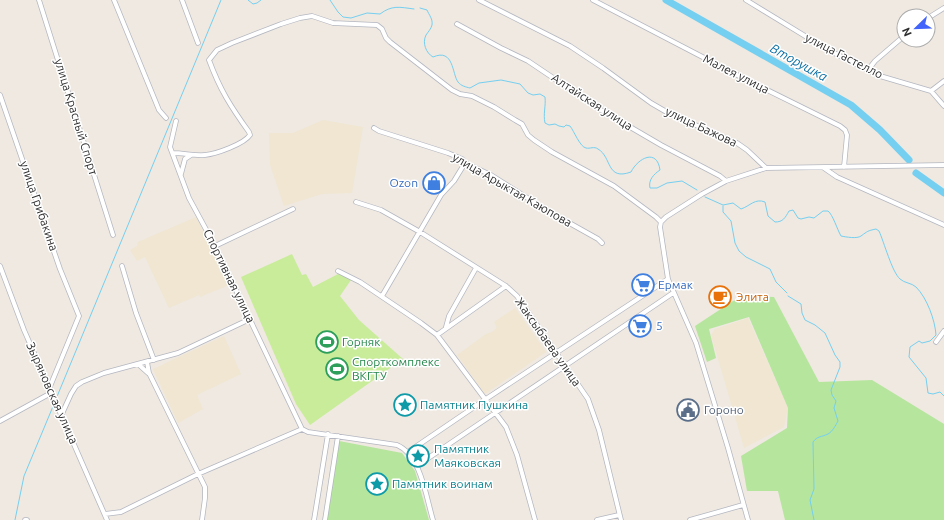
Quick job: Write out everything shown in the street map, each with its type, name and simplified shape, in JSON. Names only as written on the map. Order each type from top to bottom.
[{"type":"street","name":"улица Красный Спорт","points":[[39,0],[113,235]]},
{"type":"street","points":[[114,0],[159,110],[166,118]]},
{"type":"street","points":[[182,0],[198,43]]},
{"type":"street","name":"улица Бажова","points":[[479,0],[570,46],[651,103],[670,114],[737,143],[747,150],[766,168]]},
{"type":"street","name":"Малея улица","points":[[593,0],[741,77],[840,126],[845,130],[847,135],[844,167]]},
{"type":"street","name":"улица Гастелло","points":[[746,0],[828,50],[880,76],[931,91]]},
{"type":"street","points":[[173,153],[192,155],[213,154],[243,141],[250,135],[217,83],[209,60],[217,50],[267,28],[312,16],[333,23],[377,25],[382,29],[386,38],[390,42],[452,90],[478,99],[522,124],[528,135],[534,140],[552,152],[614,186],[661,222]]},
{"type":"street","name":"Алтайская улица","points":[[457,24],[501,48],[528,60],[601,110],[661,145],[720,176],[726,181]]},
{"type":"street","points":[[868,70],[875,61],[896,43]]},
{"type":"street","points":[[944,81],[931,91],[944,106]]},
{"type":"street","name":"улица Грибакина","points":[[0,95],[59,266],[79,316],[50,391]]},
{"type":"street","name":"Спортивная улица","points":[[176,121],[170,144],[192,205],[199,215],[215,246],[302,429]]},
{"type":"street","name":"улица Арыктая Каюпова","points":[[374,128],[462,159],[465,164],[491,175],[548,211],[598,239],[602,243]]},
{"type":"street","points":[[180,175],[185,159],[192,155]]},
{"type":"street","points":[[382,296],[442,195],[454,181],[465,164]]},
{"type":"street","points":[[748,520],[696,343],[668,279],[660,227],[661,222],[666,217],[702,194],[726,181],[766,168],[944,165]]},
{"type":"street","points":[[823,167],[837,177],[944,225]]},
{"type":"street","name":"Жаксыбаева улица","points":[[356,202],[381,210],[420,232],[506,286],[517,296],[591,406],[599,430],[621,520]]},
{"type":"street","points":[[215,246],[293,209]]},
{"type":"street","name":"Зыряновская улица","points":[[0,266],[24,330],[106,518]]},
{"type":"street","points":[[122,266],[136,313],[154,360]]},
{"type":"street","points":[[446,327],[449,316],[476,268]]},
{"type":"street","points":[[338,271],[360,282],[382,296],[437,335],[506,427],[512,441],[535,520]]},
{"type":"street","points":[[408,452],[556,352],[668,279]]},
{"type":"street","points":[[437,335],[446,327],[506,286]]},
{"type":"street","points":[[418,466],[673,293]]},
{"type":"street","points":[[61,416],[71,394],[76,386],[82,382],[104,373],[178,353],[250,319]]},
{"type":"street","points":[[936,342],[944,331]]},
{"type":"street","points":[[147,362],[148,373],[206,492],[202,520]]},
{"type":"street","points":[[138,364],[148,373]]},
{"type":"street","points":[[0,421],[50,391]]},
{"type":"street","points":[[106,518],[198,474],[302,429],[308,432],[397,445],[408,452],[418,466],[433,520]]},
{"type":"street","points":[[314,520],[328,434]]},
{"type":"street","points":[[325,520],[338,436]]},
{"type":"street","points":[[690,520],[743,505]]},
{"type":"street","points":[[598,520],[619,515]]},
{"type":"shaded area","points":[[323,120],[363,127],[352,193],[322,194],[284,206],[270,165],[269,133],[293,133]]},
{"type":"shaded area","points":[[196,217],[229,285],[200,297],[199,295],[169,308],[145,257],[137,261],[130,250],[137,246],[138,242]]},
{"type":"shaded area","points":[[515,308],[546,352],[485,394],[457,355],[497,328],[494,322]]},
{"type":"shaded area","points":[[748,318],[788,408],[784,427],[744,448],[711,335],[715,329]]},
{"type":"shaded area","points":[[224,336],[241,374],[197,395],[203,409],[178,423],[153,369]]},
{"type":"green space","name":"Горняк","points":[[292,254],[302,275],[306,274],[313,287],[340,273],[351,280],[340,296],[359,320],[403,359],[310,425],[296,404],[241,277]]},
{"type":"green space","points":[[751,296],[774,297],[819,382],[872,380],[944,424],[944,520],[785,520],[778,491],[747,491],[741,456],[787,428],[788,408],[749,317],[709,329],[716,358],[707,362],[695,326],[733,301]]},
{"type":"green space","points":[[339,441],[402,453],[415,471],[429,520],[327,520]]},
{"type":"waterway","points":[[56,399],[221,0]]},
{"type":"waterway","points":[[248,0],[253,4],[261,0]]},
{"type":"waterway","points":[[330,0],[343,17],[351,18],[367,13],[380,14],[388,9],[396,7],[414,9]]},
{"type":"waterway","name":"Вторушка","points":[[666,0],[851,105],[880,130],[909,160]]},
{"type":"waterway","points":[[420,8],[427,10],[432,21],[432,26],[424,41],[427,50],[433,57],[440,55],[449,59],[458,82],[464,86],[470,88],[479,83],[501,80],[520,84],[528,93],[533,95],[540,94],[545,97],[545,123],[564,127],[566,125],[570,126],[584,147],[598,149],[606,157],[613,171],[623,174],[631,172],[642,159],[651,157],[658,163],[660,170],[652,178],[650,188],[657,188],[667,183],[682,181],[697,190]]},
{"type":"waterway","name":"Вторушка","points":[[916,173],[944,193]]},
{"type":"waterway","points":[[705,197],[723,205],[733,203],[741,209],[758,201],[765,202],[768,216],[775,222],[782,220],[789,211],[793,210],[798,218],[801,219],[809,217],[814,218],[823,211],[828,211],[841,236],[851,238],[861,236],[871,230],[876,229],[879,231],[891,264],[897,275],[900,279],[916,287],[924,297],[930,310],[936,335],[930,341],[922,343],[919,341],[910,347],[909,357],[926,378],[928,393],[933,394],[940,392],[944,396]]},
{"type":"waterway","points":[[723,206],[723,212],[731,221],[735,243],[739,251],[746,257],[770,269],[776,282],[787,293]]},
{"type":"waterway","points":[[788,296],[801,304],[802,313],[805,320],[815,325],[825,333],[835,355],[840,362],[840,367],[831,390],[836,401],[834,408],[838,421],[829,433],[813,442],[814,489],[810,500],[814,520]]},
{"type":"waterway","points":[[15,520],[24,476],[54,404]]},
{"type":"place","name":"Ozon","points":[[434,183]]},
{"type":"place","name":"Ермак","points":[[643,285]]},
{"type":"place","name":"Элита","points":[[720,297]]},
{"type":"place","name":"5","points":[[640,326]]},
{"type":"place","name":"Горняк","points":[[327,342]]},
{"type":"place","name":"Спорткомплекс ВКГТУ","points":[[337,369]]},
{"type":"place","name":"Памятник Пушкина","points":[[405,405]]},
{"type":"place","name":"Гороно","points":[[688,410]]},
{"type":"place","name":"Памятник Маяковская","points":[[418,456]]},
{"type":"place","name":"Памятник воинам","points":[[377,484]]}]
